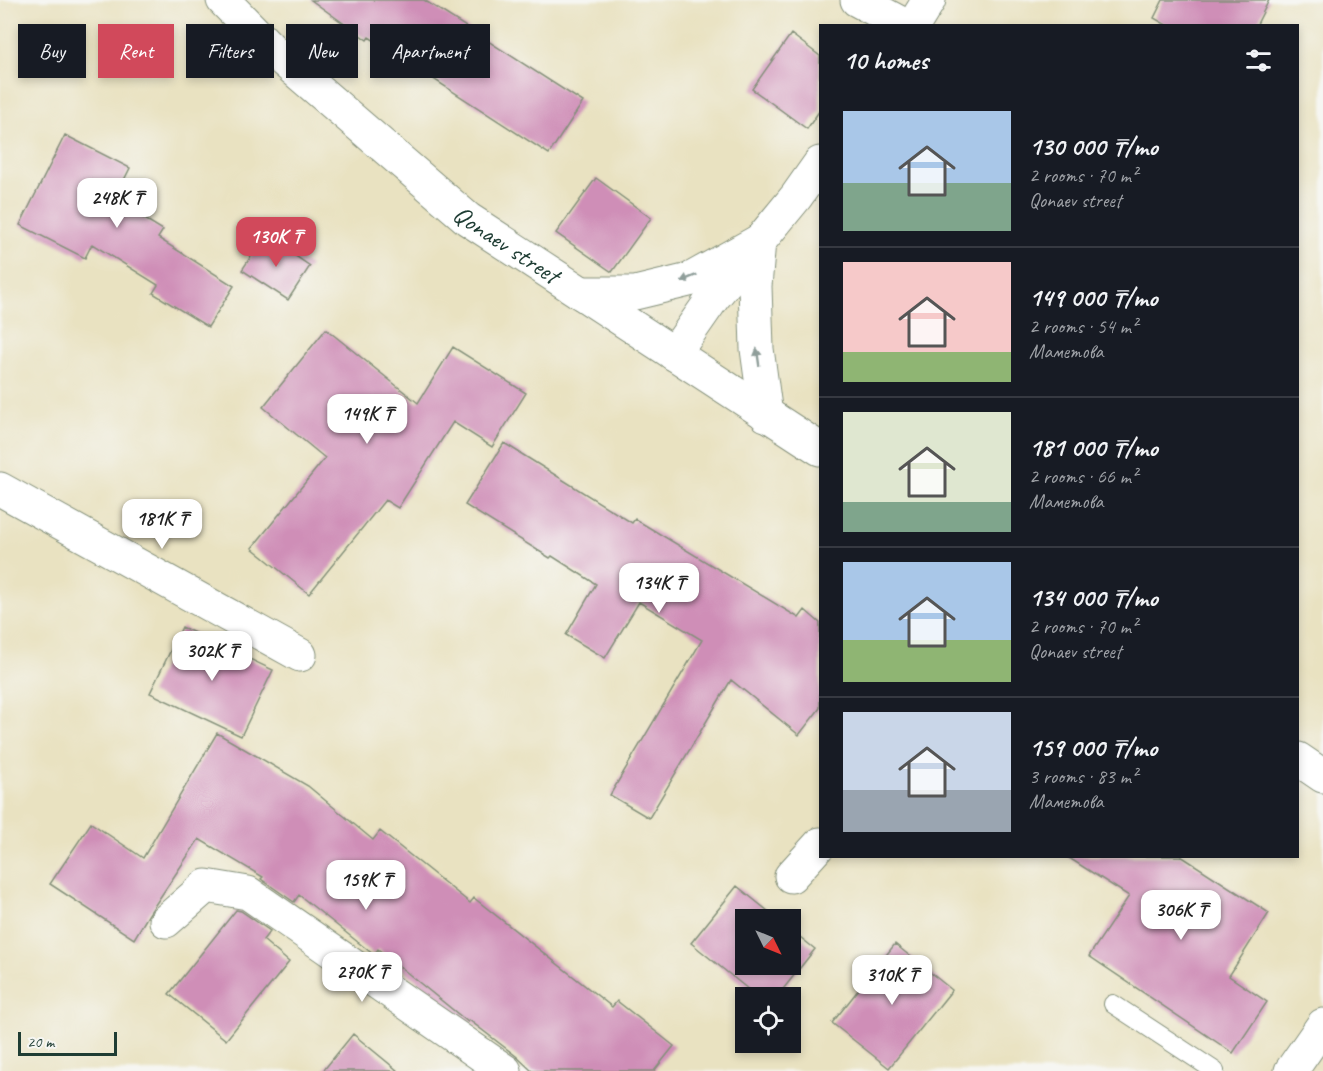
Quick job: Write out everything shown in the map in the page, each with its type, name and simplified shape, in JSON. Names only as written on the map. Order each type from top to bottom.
[{"type":"main road","name":"Qonaev street","points":[[223,0],[275,53],[468,219],[819,448]]},
{"type":"main road","points":[[857,0],[902,24]]},
{"type":"main road","points":[[914,24],[929,0]]},
{"type":"main road","points":[[674,354],[713,298],[796,197],[819,164]]},
{"type":"main road","points":[[581,293],[635,293],[689,280],[759,241]]},
{"type":"main road","points":[[759,241],[755,286],[757,349],[766,415]]},
{"type":"main road","points":[[0,489],[300,655]]},
{"type":"main road","points":[[1299,760],[1323,776]]},
{"type":"main road","points":[[791,876],[819,845]]},
{"type":"main road","points":[[166,921],[206,886],[248,893],[505,1071]]},
{"type":"main road","points":[[1291,1071],[1323,1025]]},
{"type":"lane","points":[[1113,1005],[1215,1071]]},
{"type":"building","points":[[311,0],[424,0],[461,24],[370,24],[370,38],[367,40],[358,34],[358,24],[345,24]]},
{"type":"building","points":[[1163,0],[1269,0],[1257,24],[1164,24],[1154,18]]},
{"type":"building","points":[[791,34],[819,55],[819,111],[807,129],[752,89]]},
{"type":"building","points":[[490,42],[583,102],[549,154],[432,78],[490,78]]},
{"type":"building","points":[[65,135],[130,168],[114,200],[163,230],[158,238],[234,286],[208,327],[153,293],[158,285],[92,244],[85,258],[20,225]]},
{"type":"building","points":[[596,178],[651,218],[612,272],[556,233]]},
{"type":"building","points":[[265,235],[310,266],[288,300],[242,270]]},
{"type":"building","points":[[326,329],[418,403],[453,347],[526,393],[492,447],[453,422],[398,508],[385,500],[309,594],[252,548],[325,458],[263,407]]},
{"type":"building","points":[[504,443],[632,523],[635,519],[799,618],[805,610],[819,622],[819,709],[799,735],[731,680],[649,818],[610,795],[702,640],[639,602],[605,658],[566,635],[596,584],[465,505]]},
{"type":"building","points":[[182,627],[273,670],[241,736],[150,693]]},
{"type":"building","points":[[217,733],[308,786],[373,840],[380,831],[470,903],[474,898],[612,1007],[617,1001],[674,1046],[654,1071],[532,1071],[516,1056],[469,1020],[468,1022],[378,949],[374,955],[299,895],[294,902],[261,879],[263,877],[199,839],[134,939],[50,884],[91,823],[143,858]]},
{"type":"building","points":[[1069,858],[1184,858],[1269,913],[1229,976],[1267,1002],[1233,1053],[1089,956],[1129,896]]},
{"type":"building","points":[[737,886],[765,909],[735,909],[735,975],[794,975],[785,987],[745,987],[691,943]]},
{"type":"building","points":[[236,910],[270,931],[263,940],[289,962],[226,1040],[169,994]]},
{"type":"building","points":[[801,938],[815,949],[801,967]]},
{"type":"building","points":[[895,944],[952,990],[889,1068],[832,1023]]},
{"type":"building","points":[[353,1034],[398,1071],[323,1071]]}]
